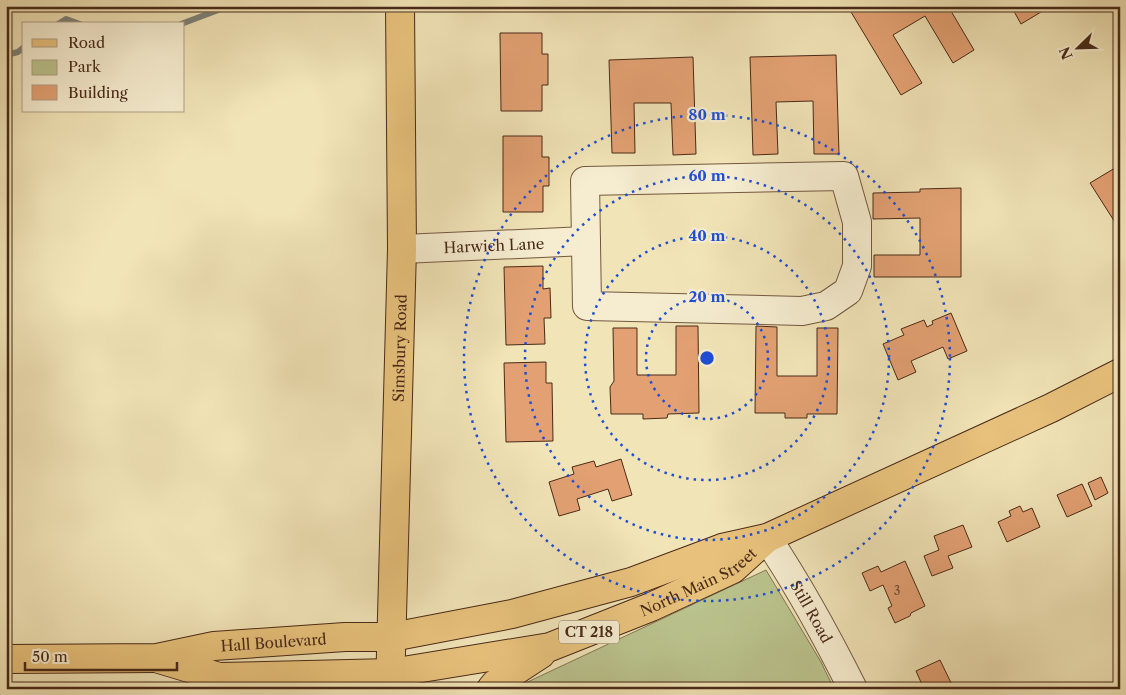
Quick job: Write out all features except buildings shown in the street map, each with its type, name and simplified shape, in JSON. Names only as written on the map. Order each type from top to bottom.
[{"type":"main road","name":"Simsbury Road","points":[[390,681],[402,249],[400,6]]},
{"type":"main road","name":"North Main Street","points":[[392,637],[521,612],[631,582],[722,548],[767,538],[1051,408],[1120,373]]},
{"type":"main road","name":"North Main Street","points":[[390,681],[550,647],[651,607],[733,569],[767,538]]},
{"type":"main road","name":"Hall Boulevard","points":[[6,659],[157,658],[214,646],[345,637],[392,637]]},
{"type":"main road","points":[[491,689],[495,684],[550,647]]},
{"type":"main road","name":"Hall Boulevard","points":[[157,658],[219,677],[390,681]]},
{"type":"main road","points":[[219,677],[245,689]]},
{"type":"street","points":[[844,176],[857,222],[858,266],[848,291],[826,306],[802,311],[587,306],[586,240],[585,182],[844,176]]},
{"type":"street","name":"Harwich Lane","points":[[402,249],[586,240]]},
{"type":"street","name":"Still Road","points":[[767,538],[795,581],[853,689]]},
{"type":"green space","points":[[766,570],[821,662],[834,689],[516,689],[519,686]]},
{"type":"waterway","points":[[185,22],[229,6]]},
{"type":"waterway","points":[[61,22],[66,19],[74,22]]},
{"type":"waterway","points":[[6,55],[18,52],[22,49]]}]
